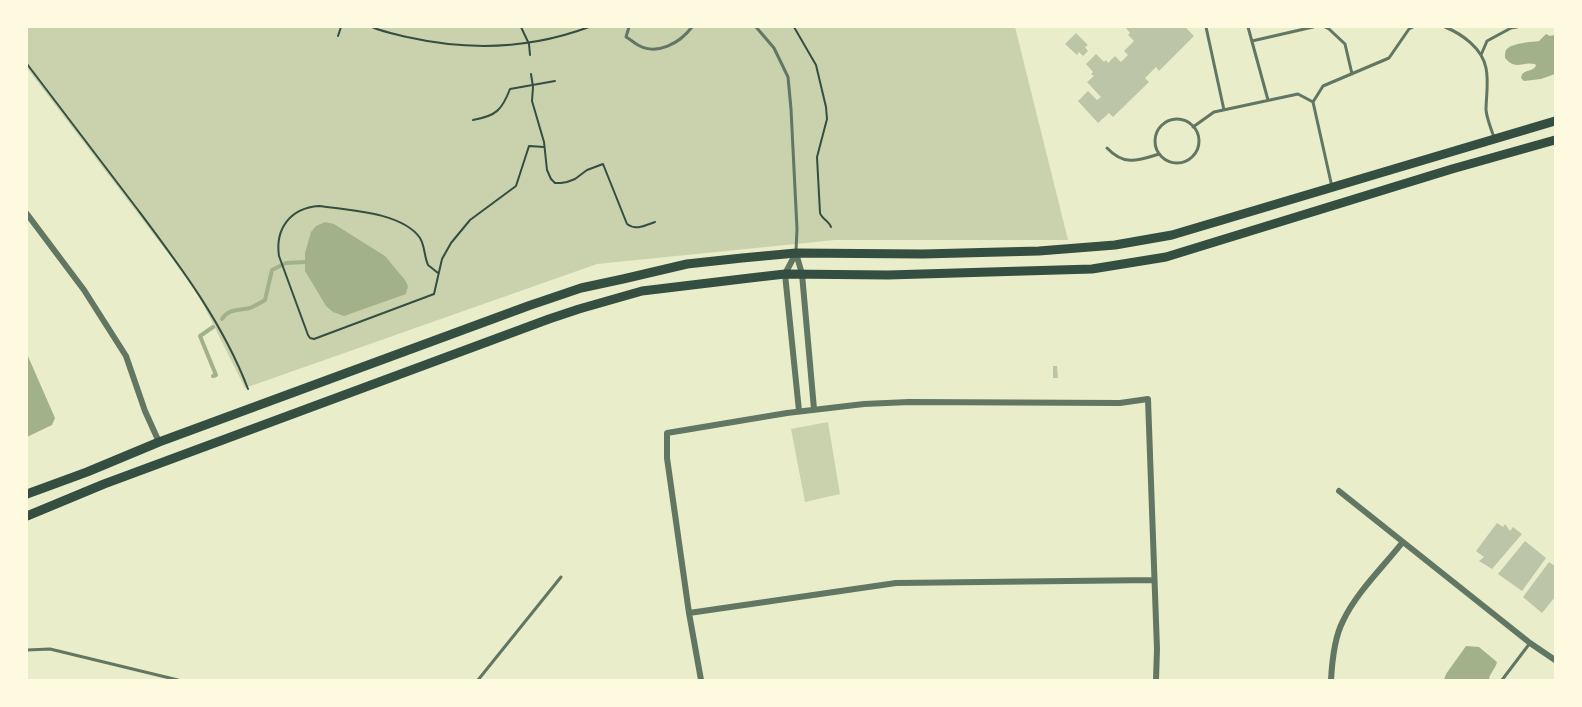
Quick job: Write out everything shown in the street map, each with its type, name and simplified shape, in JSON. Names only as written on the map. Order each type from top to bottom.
[{"type":"main road","points":[[27,494],[159,442],[581,288],[687,264],[796,253],[923,254],[1039,251],[1115,245],[1172,235],[1555,121]]},
{"type":"main road","points":[[27,516],[104,484],[579,309],[642,291],[785,274],[888,275],[1092,269],[1166,257],[1555,140]]},
{"type":"street","points":[[27,214],[84,290],[126,356],[145,411],[159,442]]},
{"type":"street","points":[[796,253],[785,274],[799,411]]},
{"type":"street","points":[[796,253],[802,274],[814,409]]},
{"type":"street","points":[[701,680],[667,458],[667,433],[799,411],[864,404],[909,402],[1120,403],[1148,399],[1157,649],[1156,680]]},
{"type":"street","points":[[1339,491],[1402,543],[1555,660]]},
{"type":"street","points":[[1331,680],[1332,658],[1342,622],[1402,543]]},
{"type":"street","points":[[689,613],[896,583],[1154,580]]},
{"type":"lane","points":[[629,27],[626,37],[639,46],[657,49],[675,43],[692,27]]},
{"type":"lane","points":[[756,27],[774,48],[788,77],[797,218],[796,253]]},
{"type":"lane","points":[[1206,27],[1224,110]]},
{"type":"lane","points":[[1248,27],[1268,100]]},
{"type":"lane","points":[[1252,41],[1313,27]]},
{"type":"lane","points":[[1325,27],[1345,44],[1352,74]]},
{"type":"lane","points":[[1332,187],[1313,102],[1323,86],[1389,58],[1409,29],[1413,27]]},
{"type":"lane","points":[[1445,27],[1458,33],[1481,55],[1486,68],[1486,112],[1494,139]]},
{"type":"lane","points":[[1481,55],[1487,41],[1516,27]]},
{"type":"lane","points":[[1193,127],[1214,112],[1268,100],[1298,94],[1313,102]]},
{"type":"lane","points":[[1180,119],[1187,122],[1197,133],[1198,147],[1191,158],[1185,162],[1171,162],[1159,154],[1155,141],[1156,133],[1166,122],[1180,119]]},
{"type":"lane","points":[[1107,148],[1114,155],[1126,161],[1145,159],[1159,154]]},
{"type":"lane","points":[[478,680],[561,577]]},
{"type":"lane","points":[[1502,680],[1530,643]]},
{"type":"lane","points":[[27,650],[50,649],[178,680]]},
{"type":"path","points":[[338,36],[341,27]]},
{"type":"path","points":[[372,27],[432,43],[480,47],[529,44],[589,27]]},
{"type":"path","points":[[521,27],[529,44],[530,56]]},
{"type":"path","points":[[794,27],[816,65],[826,107],[827,119],[817,157],[820,213],[831,228]]},
{"type":"path","points":[[27,64],[184,272],[216,322],[248,389]]},
{"type":"path","points":[[531,74],[532,101],[551,179],[555,183],[567,182],[603,164],[627,224],[630,227],[639,228],[655,222]]},
{"type":"path","points":[[473,120],[494,113],[504,104],[510,89],[555,81]]},
{"type":"path","points":[[438,273],[428,265],[420,238],[412,230],[378,214],[319,206],[311,207],[292,215],[286,221],[277,244],[279,256],[308,335],[314,339],[434,294],[442,259],[460,231],[483,208],[516,186],[529,146],[544,147]]},
{"type":"shaded area","points":[[27,27],[1015,27],[1068,240],[835,240],[597,264],[245,388],[196,290],[27,68]]},
{"type":"shaded area","points":[[1546,34],[1555,35],[1555,74],[1524,81],[1521,78],[1522,74],[1535,68],[1535,64],[1512,64],[1505,58],[1506,50],[1514,45],[1539,41]]},
{"type":"shaded area","points":[[325,222],[334,224],[385,256],[405,280],[408,286],[406,294],[344,316],[333,312],[326,306],[305,271],[305,253],[311,232],[316,226]]},
{"type":"shaded area","points":[[27,354],[55,418],[52,425],[27,437]]},
{"type":"shaded area","points":[[828,422],[840,494],[805,502],[791,429]]},
{"type":"shaded area","points":[[1466,646],[1479,647],[1497,662],[1489,680],[1444,680]]},
{"type":"building","points":[[1127,27],[1185,27],[1194,36],[1159,71],[1156,67],[1145,78],[1149,82],[1113,117],[1109,113],[1098,123],[1078,101],[1088,91],[1097,100],[1101,97],[1087,82],[1094,76],[1086,64],[1096,54],[1104,62],[1106,60],[1108,63],[1115,56],[1121,62],[1128,55],[1124,51],[1134,41],[1128,35],[1130,33]]},
{"type":"building","points":[[1076,33],[1088,45],[1085,47],[1088,51],[1083,56],[1079,52],[1077,55],[1065,44]]},
{"type":"building","points":[[1053,366],[1057,366],[1058,378],[1053,378]]},
{"type":"building","points":[[1497,523],[1503,527],[1505,524],[1510,531],[1513,527],[1522,534],[1492,569],[1479,561],[1484,557],[1476,551]]},
{"type":"building","points":[[1525,541],[1546,558],[1522,591],[1498,574]]},
{"type":"building","points":[[1549,562],[1555,566],[1555,597],[1542,613],[1523,597]]},
{"type":"waterway","points":[[222,319],[231,311],[250,308],[265,300],[272,270],[286,263],[305,262]]},
{"type":"waterway","points":[[213,327],[200,336],[216,375],[213,376]]}]
